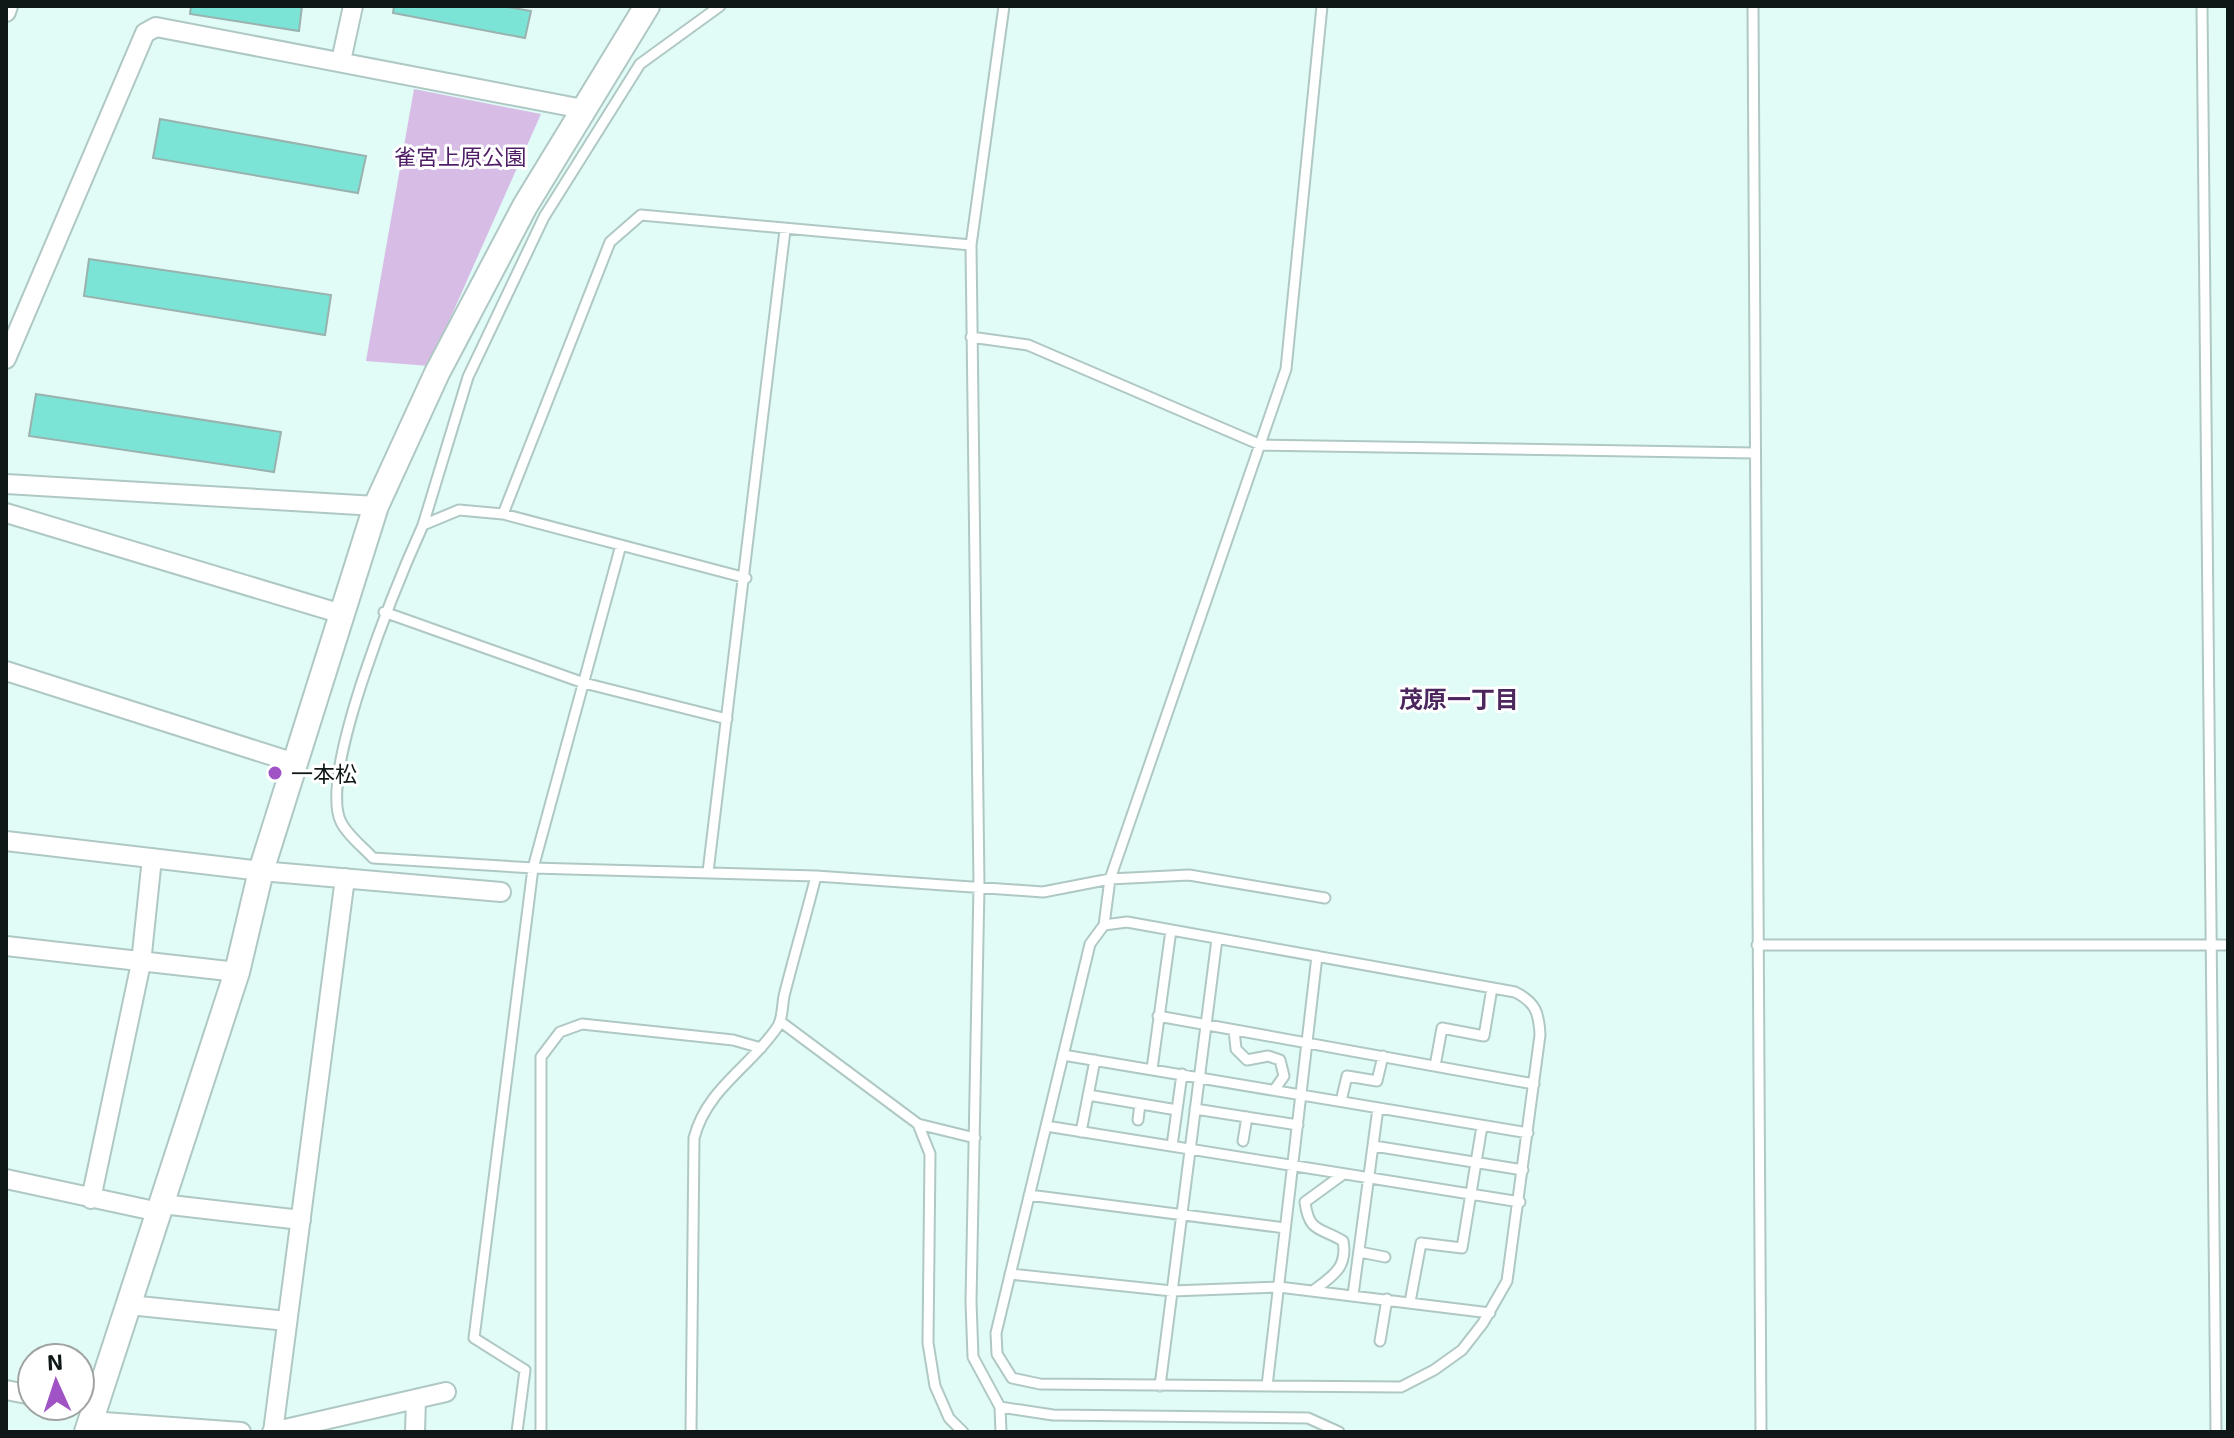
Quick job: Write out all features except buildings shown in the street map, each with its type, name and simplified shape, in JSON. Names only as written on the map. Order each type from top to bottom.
[{"type":"street","points":[[6,12],[8,6]]},
{"type":"street","points":[[341,61],[353,6]]},
{"type":"street","points":[[96,1395],[129,1305],[237,972],[261,871],[376,506],[437,373],[525,206],[647,6]]},
{"type":"street","points":[[6,359],[145,33],[156,27],[583,109]]},
{"type":"street","points":[[6,484],[376,506]]},
{"type":"street","points":[[6,513],[342,614]]},
{"type":"street","points":[[6,671],[295,763]]},
{"type":"street","points":[[6,841],[261,871],[501,892]]},
{"type":"street","points":[[91,1199],[141,963],[152,858]]},
{"type":"street","points":[[345,878],[272,1432],[446,1392]]},
{"type":"street","points":[[6,946],[237,972]]},
{"type":"street","points":[[6,1179],[91,1199],[301,1220]]},
{"type":"street","points":[[129,1305],[287,1321]]},
{"type":"street","points":[[415,1432],[416,1399]]},
{"type":"street","points":[[96,1418],[241,1432]]},
{"type":"lane","points":[[720,6],[640,64],[544,217],[468,377],[423,525],[384,612],[337,772],[340,821],[373,858],[533,868],[816,876],[1043,892],[1110,879],[1189,875],[1325,898]]},
{"type":"lane","points":[[1001,1432],[1000,1407],[973,1357],[979,886],[971,245],[1004,6]]},
{"type":"lane","points":[[1104,925],[1127,922],[1515,992],[1530,999],[1539,1013],[1534,1084],[1507,1281],[1490,1313],[1462,1350],[1401,1387],[1040,1384],[1012,1378],[997,1354],[996,1333],[1090,944],[1104,925],[1110,879],[1286,369],[1322,6]]},
{"type":"lane","points":[[1753,6],[1761,1432]]},
{"type":"lane","points":[[2202,6],[2214,944],[2216,1432]]},
{"type":"lane","points":[[503,514],[610,242],[641,215],[971,245]]},
{"type":"lane","points":[[708,872],[746,578],[785,230]]},
{"type":"lane","points":[[971,337],[1028,345],[1261,445],[1754,453]]},
{"type":"lane","points":[[423,525],[459,510],[503,514],[746,578]]},
{"type":"lane","points":[[517,1432],[525,1370],[474,1338],[533,868],[621,545]]},
{"type":"lane","points":[[384,612],[584,683],[727,719]]},
{"type":"lane","points":[[691,1432],[694,1138],[699,1117],[717,1090],[761,1048],[781,1022],[783,998],[816,876]]},
{"type":"lane","points":[[1152,1069],[1171,930]]},
{"type":"lane","points":[[1160,1386],[1217,939]]},
{"type":"lane","points":[[1757,945],[2228,945]]},
{"type":"lane","points":[[1267,1386],[1317,956]]},
{"type":"lane","points":[[1435,1066],[1442,1028],[1484,1036],[1492,988]]},
{"type":"lane","points":[[1158,1016],[1534,1084]]},
{"type":"lane","points":[[781,1022],[918,1124],[975,1138]]},
{"type":"lane","points":[[541,1432],[541,1057],[560,1032],[582,1024],[733,1040],[761,1048]]},
{"type":"lane","points":[[1234,1030],[1236,1049],[1247,1060],[1268,1056],[1280,1060],[1284,1076],[1275,1089]]},
{"type":"lane","points":[[1063,1055],[1528,1133]]},
{"type":"lane","points":[[1341,1101],[1347,1076],[1377,1081],[1383,1056]]},
{"type":"lane","points":[[1081,1132],[1095,1060]]},
{"type":"lane","points":[[1172,1146],[1182,1074]]},
{"type":"lane","points":[[1088,1095],[1177,1110]]},
{"type":"lane","points":[[1138,1120],[1140,1104]]},
{"type":"lane","points":[[1353,1295],[1378,1108]]},
{"type":"lane","points":[[1195,1109],[1298,1125]]},
{"type":"lane","points":[[1243,1141],[1247,1117]]},
{"type":"lane","points":[[918,1124],[930,1154],[928,1343],[935,1386],[949,1418],[963,1432]]},
{"type":"lane","points":[[1046,1126],[1520,1202]]},
{"type":"lane","points":[[1410,1302],[1421,1243],[1462,1248],[1482,1126]]},
{"type":"lane","points":[[1374,1146],[1523,1170]]},
{"type":"lane","points":[[1314,1290],[1338,1272],[1346,1256],[1343,1241],[1315,1229],[1307,1219],[1305,1202],[1342,1175]]},
{"type":"lane","points":[[1029,1195],[1285,1228]]},
{"type":"lane","points":[[1360,1252],[1385,1257]]},
{"type":"lane","points":[[1010,1274],[1172,1291],[1279,1287],[1490,1313]]},
{"type":"lane","points":[[1380,1341],[1387,1299]]},
{"type":"lane","points":[[1000,1407],[1053,1415],[1308,1418],[1339,1432]]},
{"type":"green space","name":"雀宮上原公園","points":[[414,89],[541,114],[429,366],[366,361]]},
{"type":"place","name":"一本松","points":[[275,773]]},
{"type":"district","name":"茂原一丁目","points":[[1459,698]]}]
